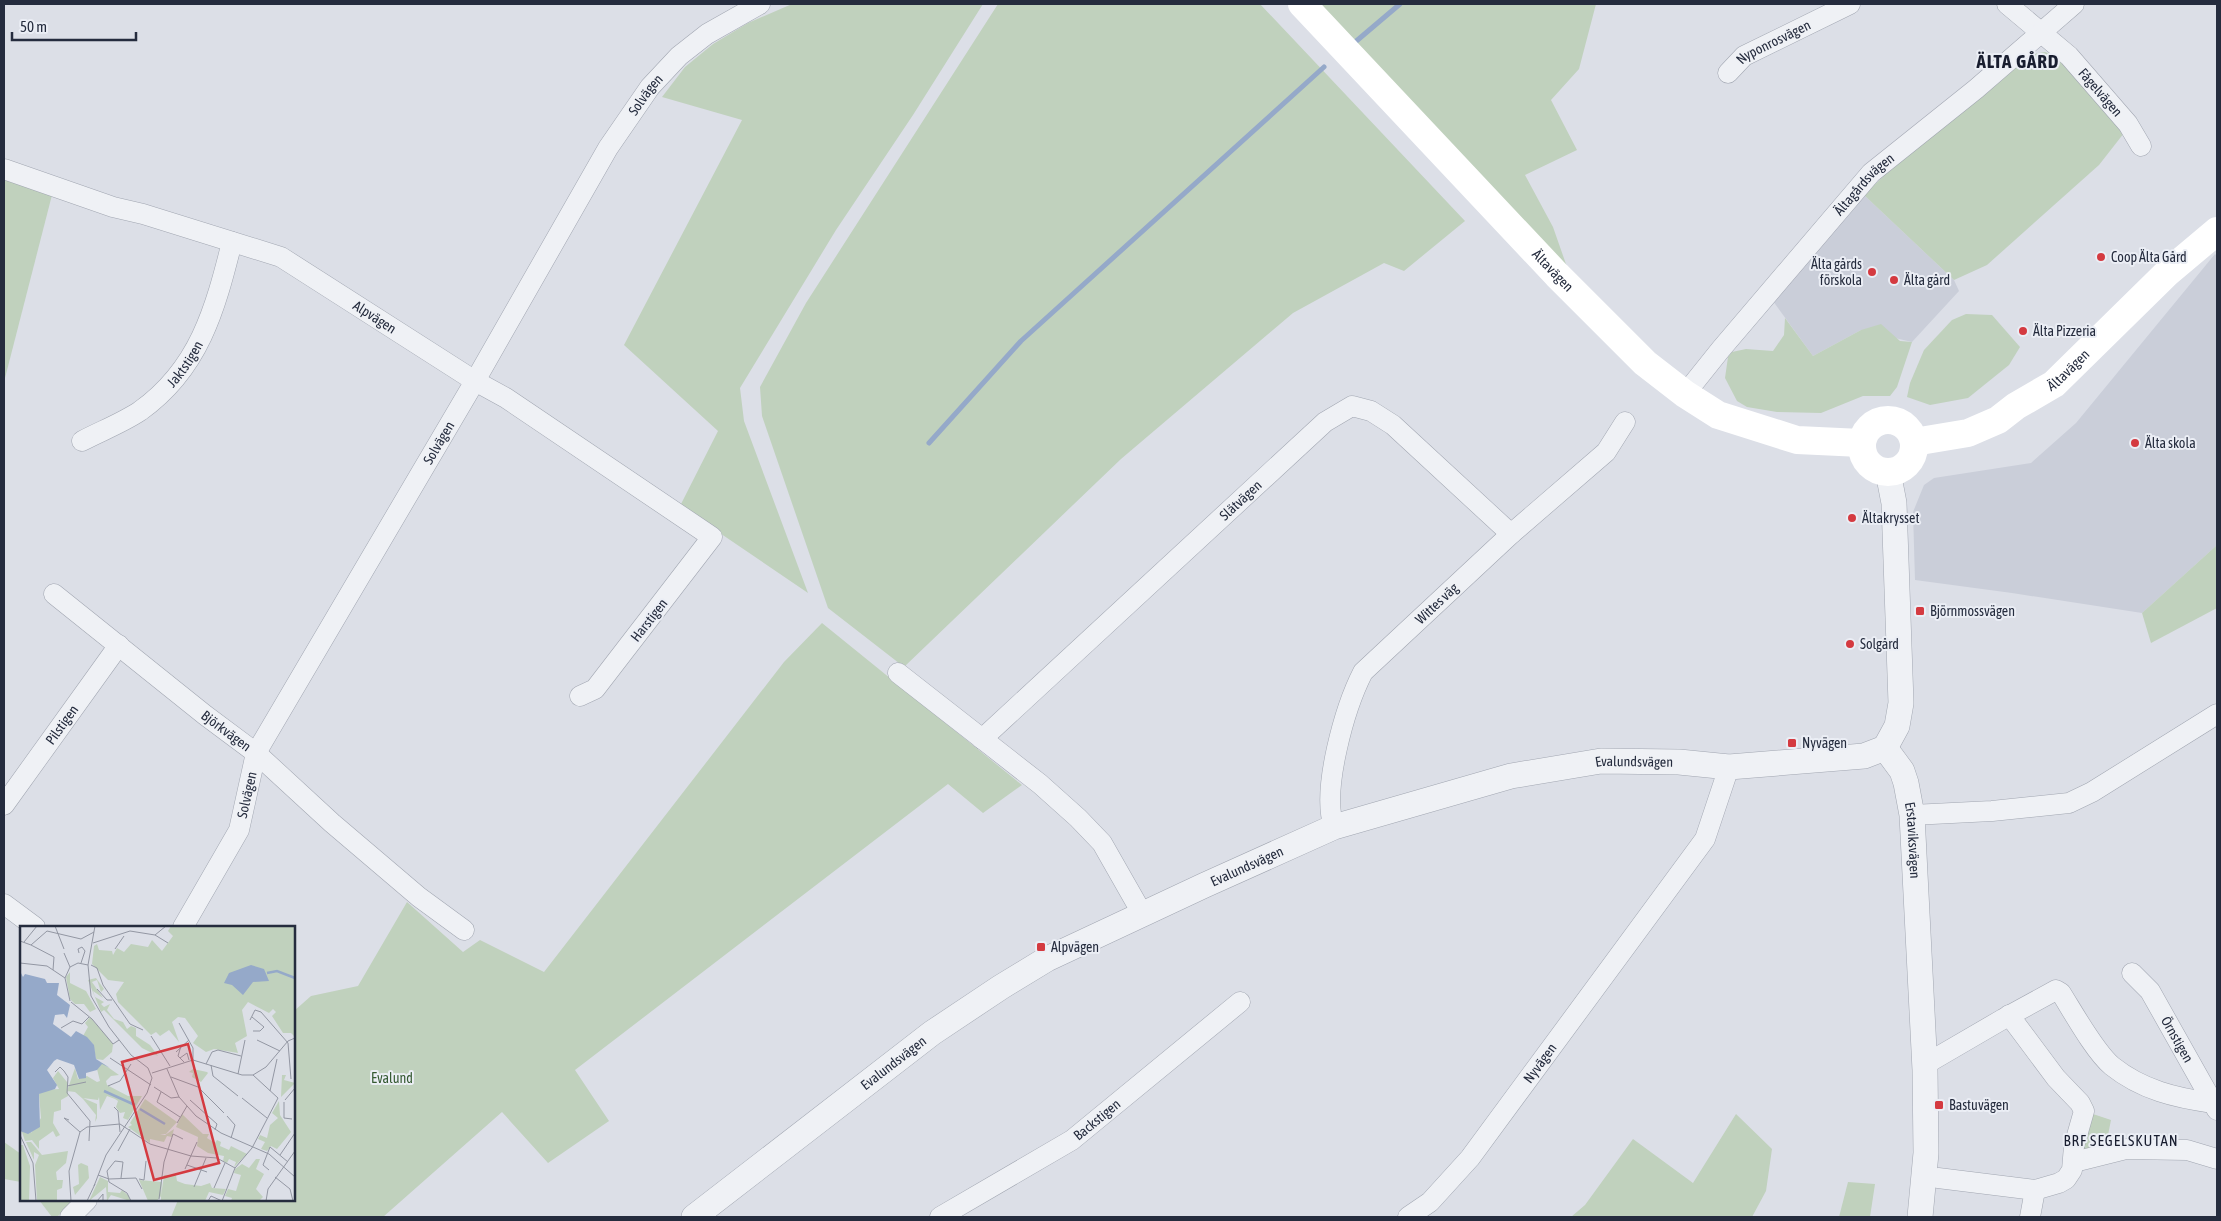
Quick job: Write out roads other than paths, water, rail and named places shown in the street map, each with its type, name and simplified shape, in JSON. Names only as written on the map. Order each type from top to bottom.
[{"type":"main road","name":"Ältavägen","points":[[1302,4],[1557,275],[1645,363],[1685,394],[1718,414],[1797,440],[1861,443]]},
{"type":"main road","name":"Ältavägen","points":[[1914,442],[1968,433],[1998,420],[2016,406],[2054,384],[2167,273],[2217,230]]},
{"type":"main road","points":[[1888,419],[1902,424],[1909,430],[1914,442],[1912,455],[1904,466],[1888,472],[1882,472],[1868,464],[1863,456],[1861,443],[1867,429],[1875,422],[1888,419]]},
{"type":"street","name":"Solvägen","points":[[184,926],[239,830],[256,752],[475,382],[573,206],[608,148],[650,87],[679,56],[707,34],[760,4]]},
{"type":"street","name":"Nyponrosvägen","points":[[1728,73],[1744,56],[1850,4]]},
{"type":"street","name":"Fågelvägen","points":[[2007,4],[2069,56],[2128,124],[2141,146]]},
{"type":"street","name":"Ältagårdsvägen","points":[[1685,394],[1871,173],[2041,34],[2074,4]]},
{"type":"street","name":"Alpvägen","points":[[4,169],[113,207],[281,257],[475,382],[506,398],[712,537]]},
{"type":"street","name":"Jaktstigen","points":[[82,441],[139,412],[178,377],[199,344],[232,242]]},
{"type":"street","name":"Slätvägen","points":[[982,739],[1325,422],[1352,406],[1371,411],[1392,425],[1511,534]]},
{"type":"street","name":"Wittes väg","points":[[1334,827],[1330,814],[1330,792],[1353,692],[1363,672],[1511,534],[1606,452],[1625,422]]},
{"type":"street","points":[[1885,748],[1897,726],[1901,703],[1894,504],[1888,472]]},
{"type":"street","name":"Harstigen","points":[[580,696],[595,689],[712,537]]},
{"type":"street","name":"Björkvägen","points":[[54,594],[205,715],[256,752],[339,829],[420,897],[464,930]]},
{"type":"street","name":"Pilstigen","points":[[4,805],[119,645]]},
{"type":"street","points":[[898,673],[1040,784],[1102,843],[1143,915]]},
{"type":"street","points":[[1912,815],[1992,812],[2069,803],[2092,792],[2217,714]]},
{"type":"street","name":"Evalundsvägen","points":[[694,1217],[932,1033],[1047,959],[1334,827],[1511,776],[1601,761],[1679,762],[1729,767],[1864,756],[1885,748]]},
{"type":"street","name":"Erstaviksvägen","points":[[1885,748],[1902,771],[1912,815],[1924,1065],[1926,1153],[1920,1217]]},
{"type":"street","name":"Nyvägen","points":[[1408,1217],[1430,1202],[1470,1158],[1705,839],[1729,767]]},
{"type":"street","points":[[4,904],[34,926]]},
{"type":"street","name":"Örnstigen","points":[[2132,973],[2150,991],[2215,1106]]},
{"type":"street","points":[[1924,1065],[2056,990],[2061,993],[2083,1028],[2111,1065],[2157,1092],[2215,1106]]},
{"type":"street","name":"Backstigen","points":[[940,1217],[1072,1140],[1240,1002]]},
{"type":"street","points":[[1938,1178],[2035,1190],[2066,1179],[2072,1170],[2074,1146],[2084,1111],[2080,1103],[2041,1059],[2009,1015]]},
{"type":"street","points":[[2074,1162],[2126,1150],[2187,1150],[2217,1160]]},
{"type":"street","points":[[2030,1217],[2035,1190]]},
{"type":"street","points":[[70,1217],[86,1201]]},
{"type":"waterway","points":[[1354,43],[1400,4]]},
{"type":"waterway","points":[[929,443],[1021,341],[1324,67]]},
{"type":"place","name":"Coop Älta Gård","points":[[2101,257]]},
{"type":"place","name":"Älta gårds förskola","points":[[1872,272]]},
{"type":"place","name":"Älta gård","points":[[1894,280]]},
{"type":"place","name":"Älta Pizzeria","points":[[2023,331]]},
{"type":"place","name":"Älta skola","points":[[2135,443]]},
{"type":"place","name":"Ältakrysset","points":[[1852,518]]},
{"type":"place","name":"Björnmossvägen","points":[[1920,611]]},
{"type":"place","name":"Solgård","points":[[1850,644]]},
{"type":"place","name":"Nyvägen","points":[[1792,743]]},
{"type":"place","name":"Alpvägen","points":[[1041,947]]},
{"type":"place","name":"Bastuvägen","points":[[1939,1105]]},
{"type":"district","name":"ÄLTA GÅRD","points":[[2018,61]]},
{"type":"district","name":"BRF SEGELSKUTAN","points":[[2121,1141]]},
{"type":"park label","name":"Evalund","points":[[392,1078]]}]
